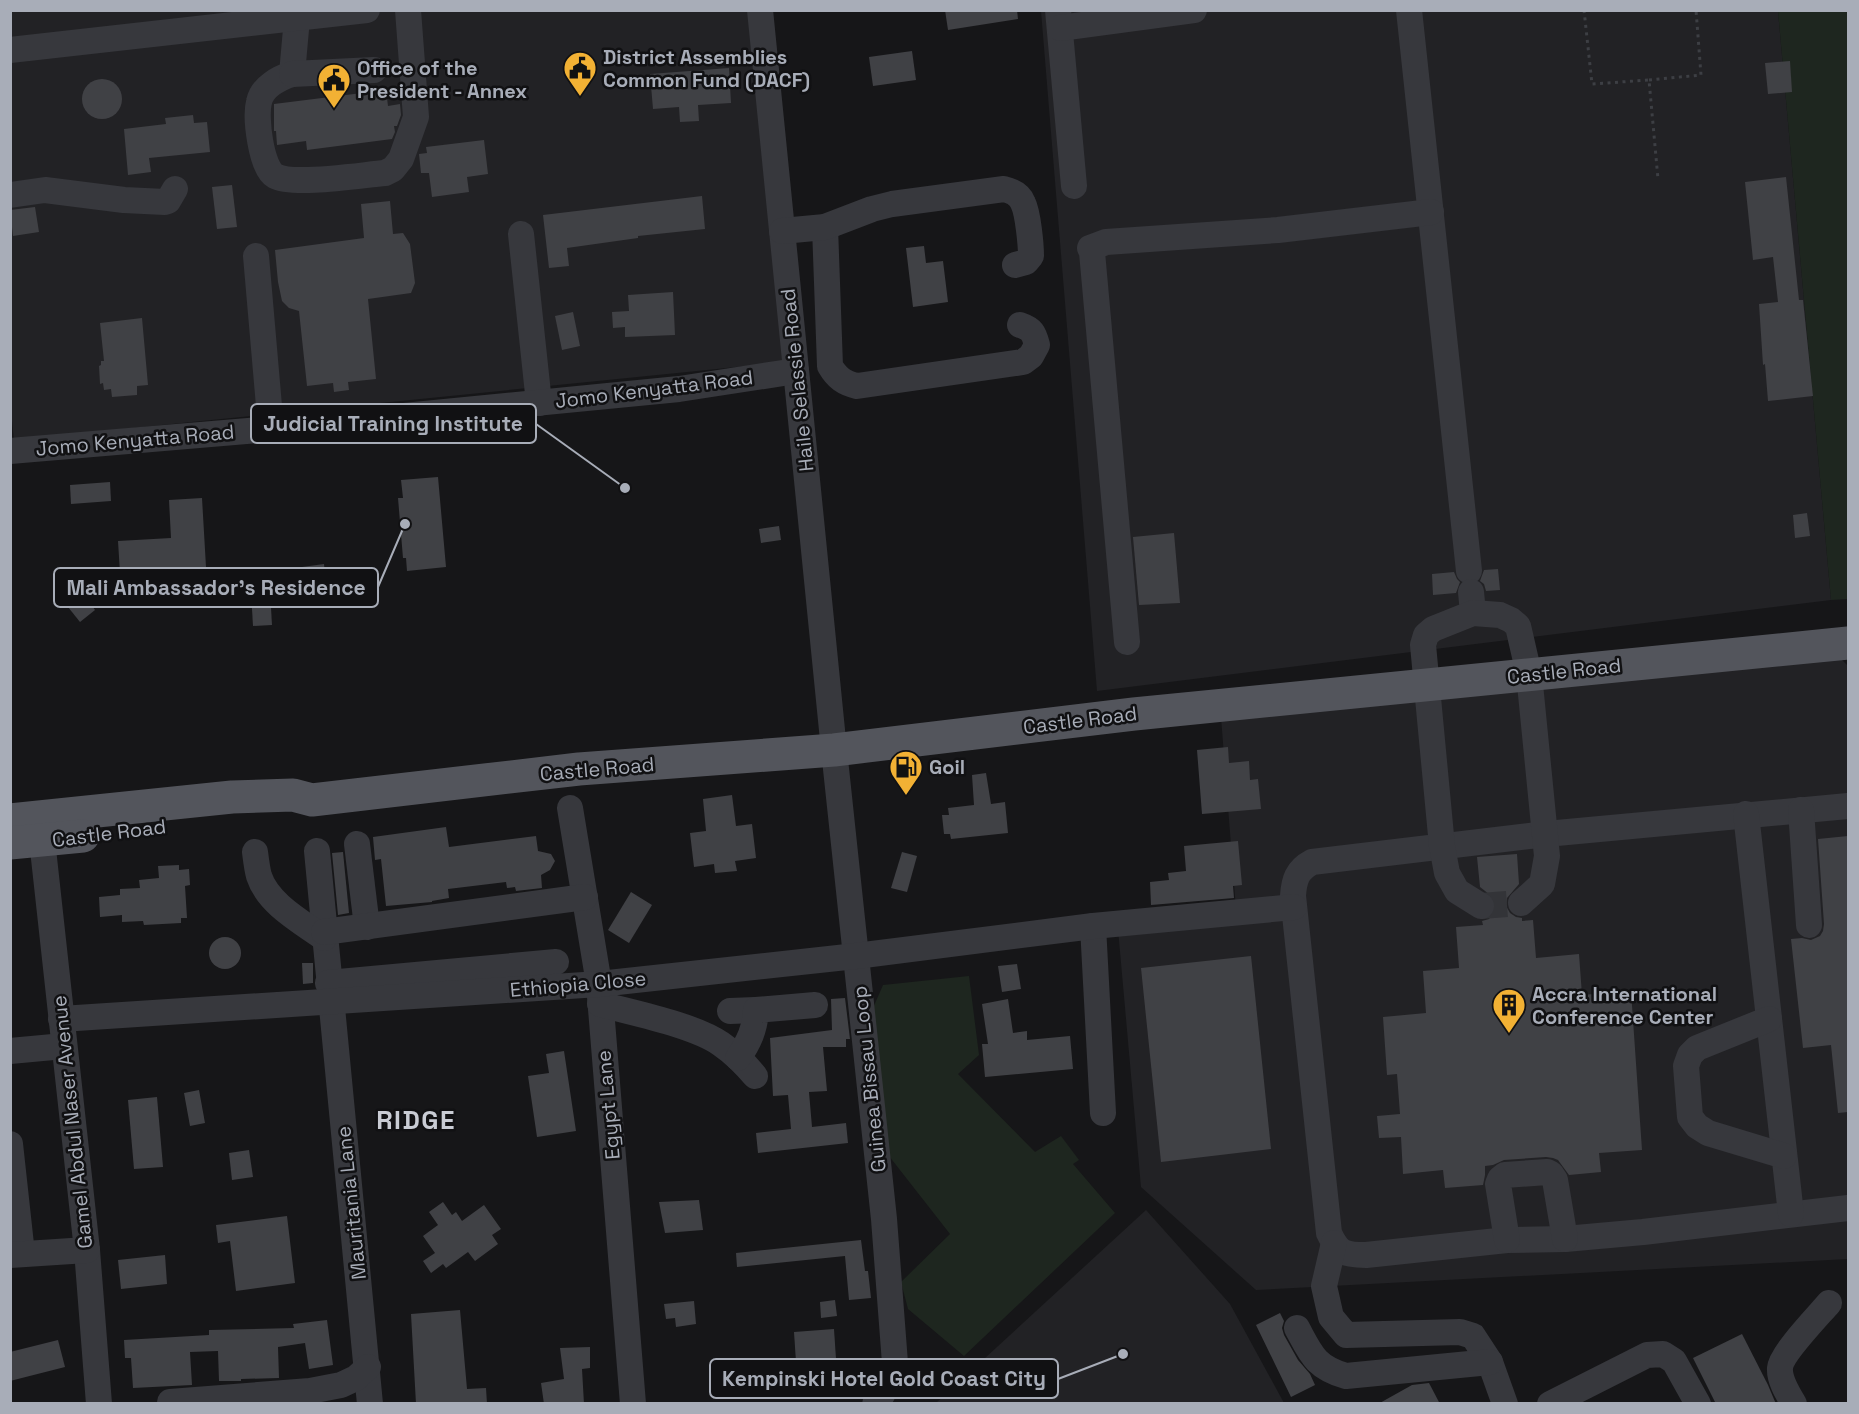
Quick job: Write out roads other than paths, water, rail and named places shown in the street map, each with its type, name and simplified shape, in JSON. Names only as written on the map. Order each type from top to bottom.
[{"type":"main road","name":"Castle Road","points":[[26,842],[234,818],[296,808],[312,800],[579,770],[834,750],[1134,714],[1848,644]]},
{"type":"main road","name":"Castle Road","points":[[10,820],[232,797],[293,795],[312,800]]},
{"type":"street","points":[[10,50],[367,10]]},
{"type":"street","points":[[374,70],[292,74],[280,77],[269,86],[259,101],[258,135],[269,170],[273,174],[294,181],[385,173],[393,169],[401,159],[416,117],[408,10]]},
{"type":"street","name":"Haile Selassie Road","points":[[760,10],[834,750]]},
{"type":"street","points":[[1074,186],[1059,19],[1194,10]]},
{"type":"street","points":[[1409,10],[1471,592],[1518,626],[1529,674],[1547,856],[1542,884],[1521,903]]},
{"type":"street","points":[[292,74],[297,18]]},
{"type":"street","points":[[10,195],[45,190],[124,200],[165,202],[175,189]]},
{"type":"street","points":[[783,242],[825,239],[872,209],[892,204],[1004,189],[1014,192],[1023,202],[1031,247],[1031,256],[1026,262],[1015,265]]},
{"type":"street","points":[[1127,642],[1090,248],[1106,242],[1278,230],[1431,212]]},
{"type":"street","points":[[521,234],[539,403]]},
{"type":"street","points":[[825,239],[830,366],[836,376],[847,384],[857,386],[1023,362],[1031,356],[1037,345],[1034,333],[1020,325]]},
{"type":"street","points":[[256,256],[271,429]]},
{"type":"street","name":"Jomo Kenyatta Road","points":[[10,451],[271,429],[679,389],[796,371]]},
{"type":"street","points":[[1471,592],[1426,635],[1423,645],[1442,846],[1447,873],[1457,891],[1481,906]]},
{"type":"street","name":"Guinea Bissau Loop","points":[[834,750],[884,1219],[896,1363],[884,1400]]},
{"type":"street","points":[[1848,806],[1546,834],[1312,862],[1303,867],[1294,883],[1294,907],[1329,1233],[1340,1250],[1349,1255],[1366,1255],[1507,1240],[1565,1239],[1848,1208]]},
{"type":"street","name":"Egypt Lane","points":[[570,808],[599,994],[633,1404]]},
{"type":"street","points":[[1801,810],[1809,925]]},
{"type":"street","points":[[1746,814],[1791,1214]]},
{"type":"street","name":"Gamel Abdul Naser Avenue","points":[[26,842],[61,1019],[87,1250],[99,1404]]},
{"type":"street","points":[[357,844],[367,927]]},
{"type":"street","name":"Mauritania Lane","points":[[317,851],[370,1404]]},
{"type":"street","points":[[255,852],[259,877],[268,893],[281,906],[324,935],[585,897]]},
{"type":"street","name":"Ethiopia Close","points":[[61,1019],[329,993],[599,994],[856,956],[1093,926],[1294,907]]},
{"type":"street","points":[[1093,926],[1103,1113]]},
{"type":"street","points":[[329,993],[556,962]]},
{"type":"street","points":[[599,994],[719,1042],[747,1067],[750,1040],[756,1023],[756,1010]]},
{"type":"street","points":[[730,1011],[815,1005]]},
{"type":"street","points":[[1769,1019],[1696,1048],[1690,1055],[1686,1066],[1690,1117],[1708,1133],[1784,1156]]},
{"type":"street","points":[[10,1051],[64,1046]]},
{"type":"street","points":[[10,1144],[16,1255],[87,1250]]},
{"type":"street","points":[[1507,1240],[1498,1184],[1500,1179],[1505,1175],[1547,1172],[1556,1180],[1565,1239]]},
{"type":"street","points":[[1334,1243],[1324,1286],[1331,1317],[1346,1335],[1460,1332],[1473,1336],[1490,1362],[1505,1404]]},
{"type":"street","points":[[1794,1404],[1786,1391],[1780,1369],[1784,1356],[1829,1303]]},
{"type":"street","points":[[1297,1328],[1313,1357],[1329,1371],[1346,1376],[1490,1362]]},
{"type":"street","points":[[1550,1404],[1647,1355],[1663,1354],[1674,1362],[1698,1404]]},
{"type":"street","points":[[170,1402],[310,1391],[341,1385],[356,1378],[368,1367]]},
{"type":"tunnel","points":[[1481,906],[1521,903]]},
{"type":"place","name":"District Assemblies Common Fund (DACF)","points":[[580,97]]},
{"type":"place","name":"Office of the President - Annex","points":[[334,109]]},
{"type":"place","name":"Judicial Training Institute","points":[[625,488]]},
{"type":"place","name":"Mali Ambassador's Residence","points":[[405,524]]},
{"type":"place","name":"Goil","points":[[906,796]]},
{"type":"place","name":"Accra International Conference Center","points":[[1509,1034]]},
{"type":"place","name":"Kempinski Hotel Gold Coast City","points":[[1123,1354]]},
{"type":"district","name":"RIDGE","points":[[416,1120]]}]
